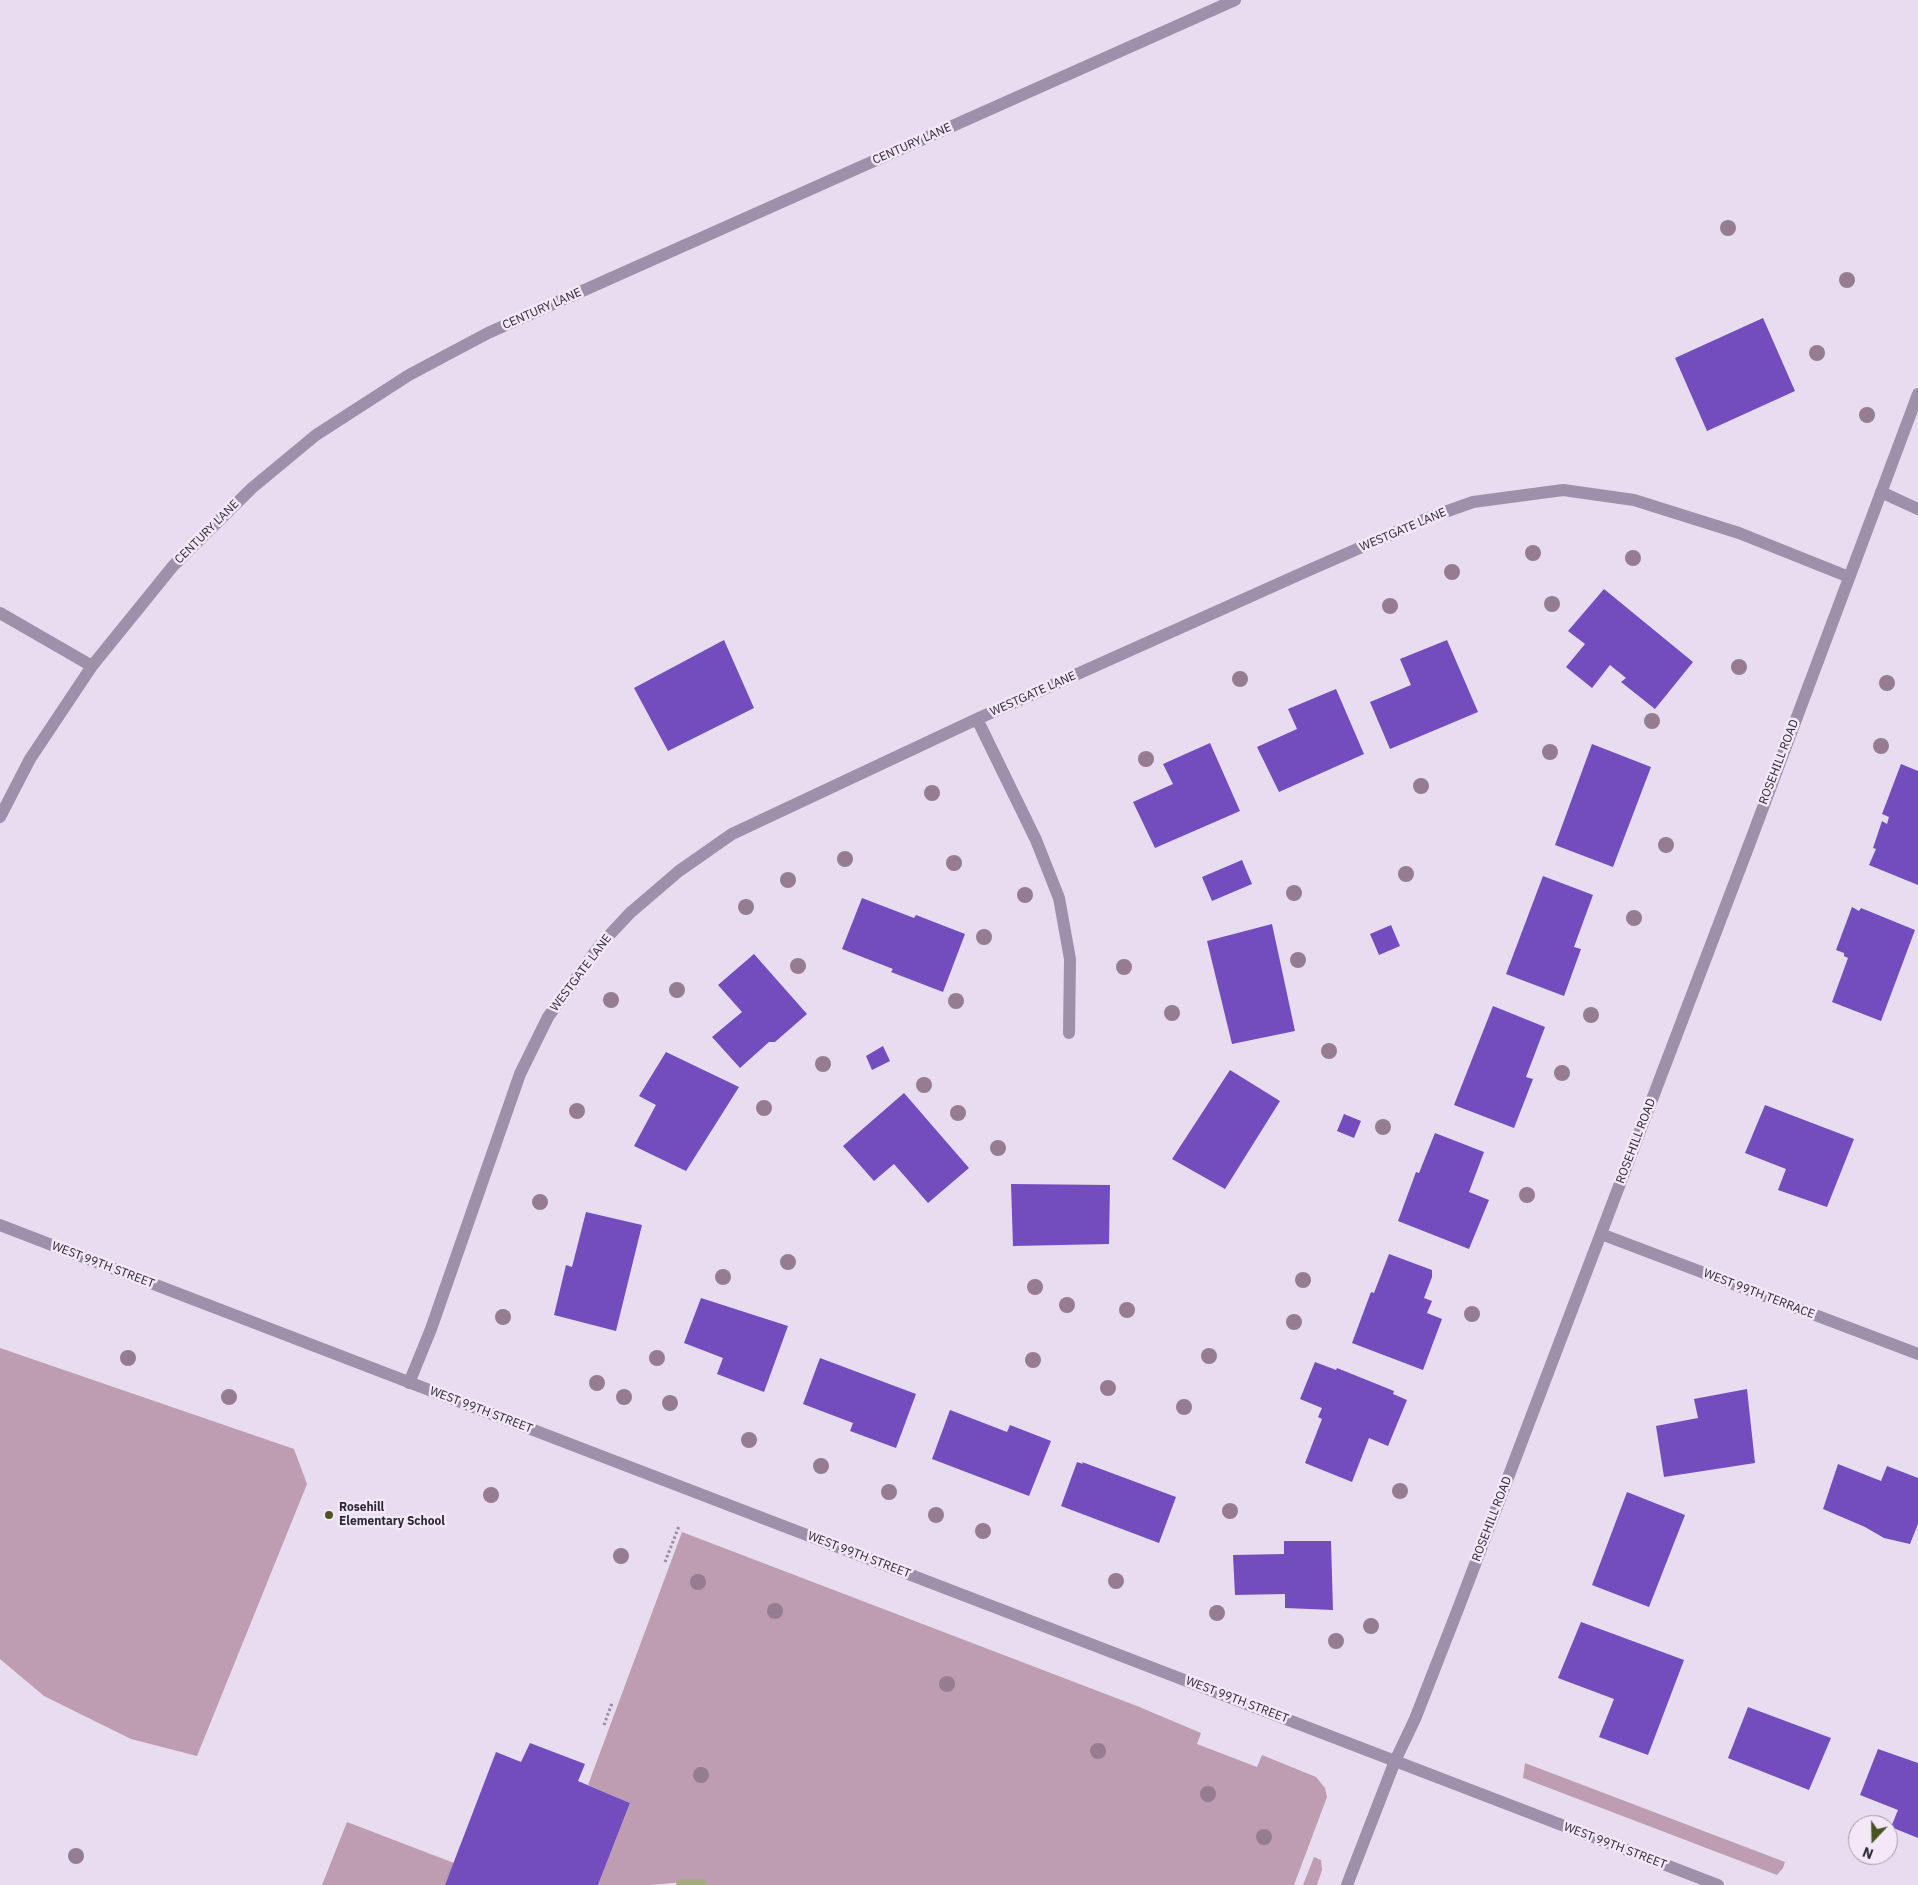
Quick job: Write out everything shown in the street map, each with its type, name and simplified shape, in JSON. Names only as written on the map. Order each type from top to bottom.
[{"type":"street","name":"CENTURY LANE","points":[[0,817],[30,759],[92,666],[172,566],[252,488],[316,435],[408,375],[488,333],[1235,0]]},
{"type":"street","name":"ROSEHILL ROAD","points":[[1347,1885],[1395,1761],[1418,1713],[1918,394]]},
{"type":"street","name":"WESTGATE LANE","points":[[409,1382],[431,1330],[520,1074],[548,1017],[600,945],[630,913],[674,874],[732,834],[977,719],[1307,571],[1428,518],[1473,502],[1563,490],[1634,500],[1739,533],[1849,577]]},
{"type":"street","points":[[1881,492],[1918,510]]},
{"type":"street","points":[[0,613],[92,666]]},
{"type":"street","name":"WESTGATE LANE","points":[[977,719],[1036,840],[1059,898],[1070,959],[1069,1033]]},
{"type":"street","name":"WEST 99TH STREET","points":[[0,1225],[1718,1885]]},
{"type":"street","name":"WEST 99TH TERRACE","points":[[1601,1234],[1918,1354]]},
{"type":"path","points":[[665,1562],[679,1526]]},
{"type":"path","points":[[604,1725],[612,1702]]},
{"type":"shaded area","points":[[0,1348],[294,1449],[307,1484],[197,1756],[131,1739],[44,1696],[0,1659]]},
{"type":"shaded area","points":[[682,1532],[1137,1706],[1201,1733],[1197,1744],[1257,1767],[1262,1755],[1316,1777],[1325,1788],[1327,1797],[1294,1885],[690,1885],[685,1882],[650,1885],[598,1885],[630,1803],[588,1785]]},
{"type":"shaded area","points":[[1525,1763],[1785,1862],[1783,1868],[1777,1875],[1523,1778]]},
{"type":"shaded area","points":[[347,1822],[454,1863],[445,1885],[322,1885]]},
{"type":"shaded area","points":[[1314,1857],[1321,1860],[1322,1870],[1317,1885],[1303,1885]]},
{"type":"building","points":[[1763,318],[1795,391],[1707,431],[1675,358]]},
{"type":"building","points":[[1604,589],[1693,662],[1655,709],[1621,682],[1626,678],[1610,665],[1592,688],[1566,667],[1585,644],[1568,631]]},
{"type":"building","points":[[724,640],[754,708],[668,751],[634,688]]},
{"type":"building","points":[[1447,640],[1478,712],[1390,749],[1370,702],[1411,685],[1400,659]]},
{"type":"building","points":[[1336,689],[1364,754],[1279,792],[1257,747],[1297,729],[1288,709]]},
{"type":"building","points":[[1210,743],[1240,811],[1155,848],[1133,802],[1173,784],[1163,764]]},
{"type":"building","points":[[1592,744],[1651,767],[1613,867],[1555,845]]},
{"type":"building","points":[[1901,764],[1918,771],[1918,885],[1869,865],[1876,849],[1873,848],[1882,821],[1887,824],[1889,817],[1882,814]]},
{"type":"building","points":[[1242,860],[1252,884],[1212,901],[1202,877]]},
{"type":"building","points":[[1543,876],[1593,895],[1574,947],[1581,949],[1564,996],[1506,974]]},
{"type":"building","points":[[862,898],[914,918],[916,915],[965,934],[943,992],[891,972],[893,969],[842,949]]},
{"type":"building","points":[[1852,907],[1859,911],[1861,908],[1915,930],[1881,1021],[1832,1002],[1848,958],[1844,956],[1844,953],[1836,950]]},
{"type":"building","points":[[1272,924],[1295,1031],[1232,1044],[1207,941]]},
{"type":"building","points":[[1391,925],[1400,946],[1379,955],[1370,934]]},
{"type":"building","points":[[754,954],[807,1014],[775,1042],[769,1042],[740,1068],[712,1037],[742,1012],[718,985]]},
{"type":"building","points":[[1493,1006],[1545,1027],[1526,1077],[1533,1079],[1514,1128],[1454,1105]]},
{"type":"building","points":[[883,1046],[890,1061],[872,1070],[866,1056]]},
{"type":"building","points":[[666,1052],[739,1087],[686,1171],[634,1146],[656,1105],[639,1096]]},
{"type":"building","points":[[1230,1070],[1280,1101],[1225,1189],[1172,1159]]},
{"type":"building","points":[[904,1093],[969,1168],[928,1203],[894,1164],[874,1181],[843,1146]]},
{"type":"building","points":[[1765,1105],[1854,1139],[1827,1207],[1778,1190],[1786,1169],[1745,1153]]},
{"type":"building","points":[[1344,1114],[1361,1121],[1354,1138],[1337,1131]]},
{"type":"building","points":[[1435,1133],[1484,1152],[1469,1192],[1489,1200],[1469,1249],[1398,1221],[1416,1172],[1419,1173]]},
{"type":"building","points":[[1011,1184],[1110,1185],[1109,1244],[1013,1246]]},
{"type":"building","points":[[586,1212],[642,1225],[616,1331],[554,1315],[566,1265],[572,1267]]},
{"type":"building","points":[[1389,1254],[1432,1270],[1432,1277],[1424,1298],[1432,1301],[1427,1313],[1442,1319],[1423,1370],[1352,1343],[1371,1292],[1374,1293]]},
{"type":"building","points":[[701,1298],[788,1326],[764,1392],[717,1374],[723,1358],[684,1343]]},
{"type":"building","points":[[820,1358],[916,1394],[896,1448],[850,1431],[853,1423],[803,1404]]},
{"type":"building","points":[[1315,1362],[1336,1370],[1337,1368],[1394,1391],[1393,1394],[1407,1400],[1388,1446],[1369,1438],[1352,1482],[1305,1463],[1322,1419],[1318,1417],[1322,1408],[1300,1399]]},
{"type":"building","points":[[1747,1389],[1755,1463],[1664,1477],[1656,1426],[1698,1418],[1694,1399]]},
{"type":"building","points":[[950,1410],[1007,1432],[1010,1425],[1051,1441],[1029,1496],[932,1459]]},
{"type":"building","points":[[1077,1462],[1083,1464],[1082,1462],[1176,1497],[1159,1543],[1061,1506]]},
{"type":"building","points":[[1838,1464],[1881,1481],[1887,1466],[1918,1478],[1918,1524],[1910,1544],[1884,1538],[1865,1527],[1823,1509]]},
{"type":"building","points":[[1627,1492],[1685,1515],[1649,1607],[1592,1585]]},
{"type":"building","points":[[1284,1541],[1331,1541],[1333,1610],[1285,1608],[1285,1594],[1235,1595],[1233,1555],[1284,1554]]},
{"type":"building","points":[[1581,1622],[1684,1660],[1648,1755],[1599,1737],[1614,1699],[1558,1678]]},
{"type":"building","points":[[1748,1707],[1831,1738],[1809,1790],[1728,1758]]},
{"type":"building","points":[[530,1743],[585,1764],[578,1781],[630,1803],[598,1885],[445,1885],[496,1752],[521,1762]]},
{"type":"building","points":[[1878,1749],[1918,1763],[1918,1838],[1898,1830],[1898,1815],[1896,1815],[1898,1810],[1860,1795]]},
{"type":"waterway","points":[[682,1885],[701,1885]]},
{"type":"place","name":"Rosehill Elementary School","points":[[329,1515]]}]
